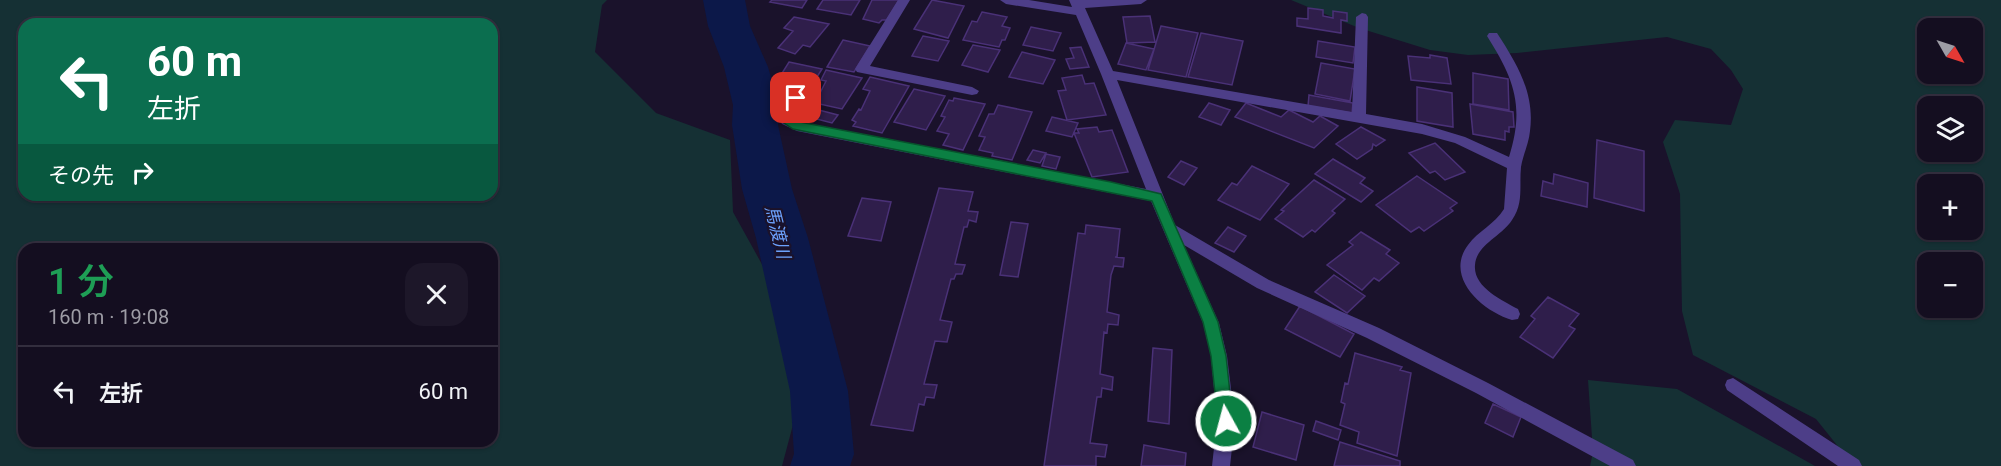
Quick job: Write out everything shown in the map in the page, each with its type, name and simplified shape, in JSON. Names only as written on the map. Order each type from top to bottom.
[{"type":"street","points":[[904,0],[862,69],[972,92]]},
{"type":"street","points":[[1006,0],[1078,6],[1141,0]]},
{"type":"street","points":[[1078,6],[1108,74],[1169,229],[1211,322],[1219,356],[1226,421],[1221,466]]},
{"type":"street","points":[[1359,118],[1362,17]]},
{"type":"street","points":[[1493,36],[1514,69],[1524,96],[1526,120],[1521,149],[1514,165],[1514,200],[1511,212],[1500,227],[1474,247],[1468,256],[1466,268],[1472,282],[1512,314]]},
{"type":"street","points":[[1108,74],[1439,134],[1460,140],[1514,165]]},
{"type":"street","points":[[796,98],[787,121],[797,126],[1111,186],[1157,197]]},
{"type":"street","points":[[1169,229],[1263,284],[1373,333],[1627,466]]},
{"type":"street","points":[[1733,385],[1853,466]]},
{"type":"green space","points":[[0,0],[607,0],[602,5],[595,52],[656,113],[730,140],[733,212],[769,277],[802,391],[782,466],[0,466]]},
{"type":"green space","points":[[1291,0],[2001,0],[2001,466],[1859,466],[1840,449],[1816,419],[1693,355],[1682,311],[1680,194],[1663,142],[1675,120],[1731,125],[1743,89],[1731,70],[1711,49],[1667,37],[1517,53],[1468,55],[1430,50],[1359,28]]},
{"type":"green space","points":[[1588,380],[1677,389],[1815,466],[1590,466],[1593,452]]},
{"type":"building","points":[[772,0],[807,0],[802,8],[770,2]]},
{"type":"building","points":[[823,0],[860,0],[851,15],[817,9]]},
{"type":"building","points":[[872,0],[899,0],[887,20],[879,23],[863,19]]},
{"type":"building","points":[[932,0],[964,6],[948,38],[914,29]]},
{"type":"building","points":[[1308,8],[1323,10],[1323,16],[1333,18],[1333,11],[1347,13],[1347,21],[1341,20],[1341,33],[1297,26],[1297,18],[1308,19]]},
{"type":"building","points":[[982,12],[1007,17],[1002,26],[1010,28],[999,47],[963,40],[972,21],[977,22]]},
{"type":"building","points":[[1150,16],[1155,42],[1127,43],[1123,17]]},
{"type":"building","points":[[794,17],[829,24],[810,47],[803,45],[795,54],[778,48],[793,31],[784,28]]},
{"type":"building","points":[[1161,26],[1198,33],[1186,77],[1148,70]]},
{"type":"building","points":[[1031,27],[1061,33],[1053,51],[1023,45]]},
{"type":"building","points":[[1201,33],[1243,41],[1232,85],[1188,77]]},
{"type":"building","points":[[923,36],[949,41],[938,61],[912,56]]},
{"type":"building","points":[[843,40],[870,46],[854,72],[827,67]]},
{"type":"building","points":[[1318,41],[1355,47],[1353,63],[1316,57]]},
{"type":"building","points":[[1126,43],[1154,49],[1146,70],[1118,64]]},
{"type":"building","points":[[973,45],[1000,50],[988,72],[962,65]]},
{"type":"building","points":[[1081,47],[1089,67],[1070,69],[1066,59],[1074,58],[1070,48]]},
{"type":"building","points":[[1022,52],[1055,60],[1043,84],[1009,77]]},
{"type":"building","points":[[1430,55],[1447,58],[1451,84],[1411,80],[1408,56],[1430,58]]},
{"type":"building","points":[[789,62],[822,69],[812,85],[779,78]]},
{"type":"building","points":[[1321,63],[1355,69],[1350,101],[1315,94]]},
{"type":"building","points":[[826,70],[862,78],[842,109],[815,103],[826,81],[821,80]]},
{"type":"building","points":[[1473,73],[1508,79],[1509,110],[1473,104]]},
{"type":"building","points":[[1082,75],[1085,84],[1094,83],[1106,115],[1067,120],[1058,91],[1066,90],[1062,78]]},
{"type":"building","points":[[870,77],[909,86],[882,133],[853,126],[856,122],[852,120],[859,109],[861,110],[870,91],[863,89]]},
{"type":"building","points":[[1417,87],[1452,93],[1453,127],[1417,121]]},
{"type":"building","points":[[914,89],[945,96],[926,130],[894,122]]},
{"type":"building","points":[[1309,95],[1353,103],[1352,113],[1308,106]]},
{"type":"building","points":[[954,98],[985,104],[963,150],[943,145],[949,134],[937,131],[945,117],[941,116],[949,100],[953,101]]},
{"type":"building","points":[[1209,103],[1230,110],[1221,125],[1199,117]]},
{"type":"building","points":[[1246,103],[1281,117],[1289,110],[1313,122],[1320,116],[1338,126],[1314,148],[1235,117]]},
{"type":"building","points":[[1470,104],[1513,112],[1514,127],[1509,127],[1509,132],[1505,131],[1505,140],[1473,134]]},
{"type":"building","points":[[998,105],[1032,112],[1012,160],[992,156],[993,153],[979,150],[985,137],[979,136],[989,114],[994,114]]},
{"type":"building","points":[[815,109],[838,115],[832,123],[809,117]]},
{"type":"building","points":[[1052,117],[1078,123],[1072,137],[1046,131]]},
{"type":"building","points":[[1097,127],[1099,132],[1112,130],[1128,172],[1092,177],[1074,133],[1079,133],[1077,129]]},
{"type":"building","points":[[1361,127],[1385,140],[1376,146],[1373,144],[1372,149],[1357,159],[1336,144]]},
{"type":"building","points":[[1597,140],[1644,151],[1644,211],[1594,198]]},
{"type":"building","points":[[1435,143],[1465,172],[1445,180],[1435,171],[1430,173],[1409,153]]},
{"type":"building","points":[[1033,150],[1046,153],[1040,163],[1027,160]]},
{"type":"building","points":[[1046,154],[1060,157],[1056,169],[1042,166]]},
{"type":"building","points":[[1333,159],[1365,178],[1360,183],[1373,191],[1361,202],[1315,174]]},
{"type":"building","points":[[1181,161],[1197,168],[1184,185],[1168,177]]},
{"type":"building","points":[[1252,166],[1289,184],[1260,220],[1218,200],[1232,183],[1237,185]]},
{"type":"building","points":[[1554,174],[1588,183],[1587,207],[1541,196],[1543,181],[1553,184]]},
{"type":"building","points":[[1417,176],[1457,203],[1450,208],[1453,211],[1424,231],[1419,227],[1411,232],[1376,205]]},
{"type":"building","points":[[1314,180],[1345,199],[1332,211],[1335,213],[1315,232],[1312,230],[1303,237],[1275,219],[1284,211],[1281,210]]},
{"type":"building","points":[[939,188],[973,192],[968,211],[978,212],[976,222],[969,220],[967,227],[964,227],[955,264],[965,265],[962,274],[956,274],[954,279],[951,279],[940,320],[952,322],[947,342],[935,341],[924,384],[937,385],[934,398],[926,397],[924,405],[919,404],[913,431],[871,425]]},
{"type":"building","points":[[862,198],[891,202],[881,241],[848,236]]},
{"type":"building","points":[[1011,222],[1028,224],[1018,277],[1000,275]]},
{"type":"building","points":[[1086,225],[1120,229],[1117,257],[1115,257],[1124,258],[1123,267],[1114,266],[1111,275],[1107,312],[1119,315],[1118,325],[1108,324],[1107,333],[1104,332],[1100,374],[1113,377],[1112,390],[1102,388],[1101,397],[1097,397],[1090,443],[1107,445],[1105,457],[1096,456],[1096,466],[1044,466],[1078,233],[1085,234]]},
{"type":"building","points":[[1228,227],[1246,236],[1234,252],[1215,243]]},
{"type":"building","points":[[1361,232],[1390,250],[1386,254],[1399,263],[1379,281],[1374,278],[1362,290],[1327,265],[1353,245],[1349,242]]},
{"type":"building","points":[[1334,275],[1365,296],[1347,313],[1315,292]]},
{"type":"building","points":[[1548,297],[1579,314],[1569,326],[1575,329],[1553,358],[1520,337],[1535,319],[1531,316]]},
{"type":"building","points":[[1300,306],[1354,334],[1340,357],[1285,329]]},
{"type":"building","points":[[1153,348],[1172,350],[1169,424],[1148,421]]},
{"type":"building","points":[[1355,353],[1402,367],[1400,370],[1411,373],[1397,456],[1357,443],[1359,432],[1340,425],[1345,404],[1341,402]]},
{"type":"building","points":[[1493,404],[1521,417],[1513,437],[1485,423]]},
{"type":"building","points":[[1262,412],[1304,425],[1296,460],[1253,447]]},
{"type":"building","points":[[1316,421],[1341,430],[1338,440],[1313,431]]},
{"type":"building","points":[[1340,442],[1400,461],[1400,466],[1334,466]]},
{"type":"building","points":[[1144,445],[1186,453],[1185,466],[1141,466]]},
{"type":"waterway","name":"馬渡川","points":[[724,0],[729,26],[746,67],[756,105],[755,125],[767,189],[782,238],[819,391],[824,454],[820,466]]},
{"type":"route","points":[[796,98],[787,121],[797,126],[1111,186],[1157,197],[1211,322],[1219,356],[1226,421]]}]
